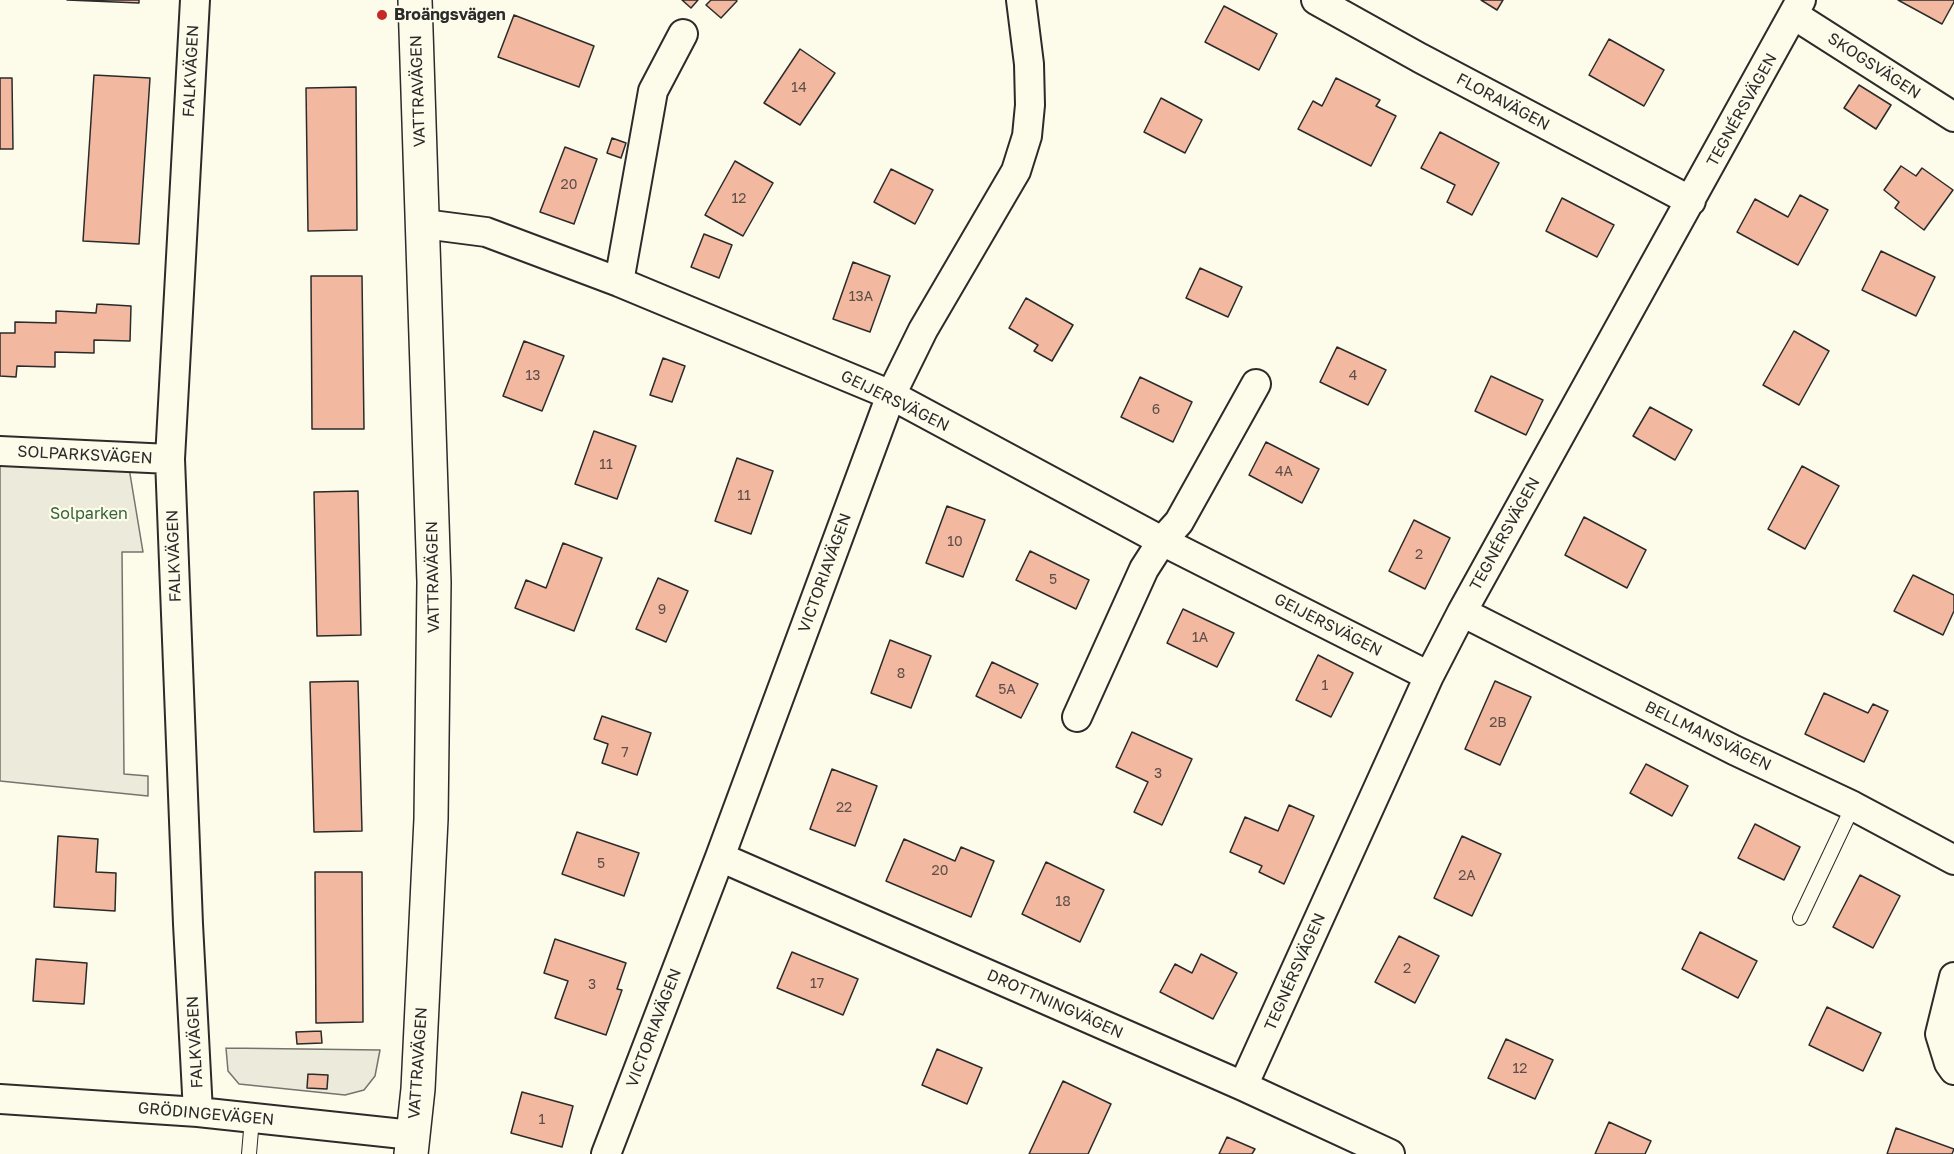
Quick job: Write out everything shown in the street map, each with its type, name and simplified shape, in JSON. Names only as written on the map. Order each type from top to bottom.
[{"type":"street","name":"FALKVÄGEN","points":[[195,0],[170,459],[188,924],[198,1113]]},
{"type":"street","name":"VATTRAVÄGEN","points":[[412,1144],[418,1089],[426,942],[434,704],[434,582],[415,0]]},
{"type":"street","name":"VICTORIAVÄGEN","points":[[606,1154],[720,857],[891,395],[923,330],[1016,171],[1028,136],[1030,105],[1029,64],[1021,0]]},
{"type":"street","name":"FLORAVÄGEN","points":[[1316,0],[1420,58],[1691,201]]},
{"type":"street","name":"TEGNÉRSVÄGEN","points":[[1243,1086],[1430,676],[1462,612],[1798,8]]},
{"type":"street","name":"SKOGSVÄGEN","points":[[1798,8],[1954,117]]},
{"type":"street","points":[[618,282],[653,91],[683,34]]},
{"type":"street","name":"GEIJERSVÄGEN","points":[[423,224],[486,232],[618,282],[891,395],[1162,541],[1430,676]]},
{"type":"street","points":[[1077,717],[1144,569],[1162,541],[1179,522],[1256,384]]},
{"type":"street","name":"SOLPARKSVÄGEN","points":[[0,451],[170,459]]},
{"type":"street","name":"BELLMANSVÄGEN","points":[[1462,612],[1734,750],[1853,806],[1954,860]]},
{"type":"street","name":"DROTTNINGVÄGEN","points":[[720,857],[1243,1086],[1390,1154]]},
{"type":"street","points":[[1954,976],[1940,1034],[1948,1063],[1954,1070]]},
{"type":"street","name":"GRÖDINGEVÄGEN","points":[[0,1099],[252,1118],[412,1144]]},
{"type":"lane","points":[[1800,918],[1853,806]]},
{"type":"lane","points":[[249,1154],[252,1118]]},
{"type":"green space","name":"Solparken","points":[[0,466],[129,468],[143,552],[122,552],[124,774],[148,776],[148,796],[0,781]]},
{"type":"green space","points":[[226,1048],[380,1050],[375,1076],[364,1090],[345,1095],[239,1084],[228,1071]]},
{"type":"building","points":[[67,0],[139,0],[139,3]]},
{"type":"building","points":[[682,0],[698,0],[691,8]]},
{"type":"building","points":[[711,0],[737,1],[721,18],[706,5]]},
{"type":"building","points":[[1481,0],[1503,0],[1497,10]]},
{"type":"building","points":[[1898,0],[1954,0],[1954,2],[1942,24]]},
{"type":"building","points":[[1224,6],[1277,34],[1259,70],[1205,42]]},
{"type":"building","points":[[514,15],[594,46],[579,87],[498,57]]},
{"type":"building","points":[[1609,39],[1664,70],[1644,106],[1589,75]]},
{"type":"building","points":[[800,49],[835,73],[800,125],[764,103]]},
{"type":"building","points":[[94,75],[150,78],[139,244],[83,241]]},
{"type":"building","points":[[0,78],[12,78],[13,149],[0,149]]},
{"type":"building","points":[[1336,78],[1380,100],[1376,106],[1396,116],[1371,166],[1298,129],[1313,101],[1322,106]]},
{"type":"building","points":[[1859,85],[1891,105],[1876,129],[1844,108]]},
{"type":"building","points":[[356,87],[357,230],[308,231],[306,88]]},
{"type":"building","points":[[1161,98],[1202,120],[1185,153],[1144,132]]},
{"type":"building","points":[[1440,132],[1499,163],[1472,215],[1447,202],[1455,185],[1421,168]]},
{"type":"building","points":[[612,138],[626,143],[621,158],[607,153]]},
{"type":"building","points":[[565,147],[597,159],[574,224],[540,212]]},
{"type":"building","points":[[735,161],[773,183],[743,236],[705,215]]},
{"type":"building","points":[[1901,166],[1916,176],[1922,168],[1953,190],[1924,230],[1895,208],[1899,202],[1884,190]]},
{"type":"building","points":[[891,169],[933,190],[915,224],[874,202]]},
{"type":"building","points":[[1800,195],[1828,210],[1798,265],[1737,232],[1755,199],[1788,217]]},
{"type":"building","points":[[1562,198],[1614,225],[1597,257],[1546,231]]},
{"type":"building","points":[[704,234],[732,245],[719,278],[691,267]]},
{"type":"building","points":[[1881,251],[1935,277],[1916,316],[1862,290]]},
{"type":"building","points":[[853,262],[890,276],[870,332],[833,319]]},
{"type":"building","points":[[1200,268],[1242,287],[1228,317],[1186,298]]},
{"type":"building","points":[[311,276],[362,276],[364,429],[312,429]]},
{"type":"building","points":[[1026,298],[1073,325],[1052,361],[1034,351],[1038,345],[1009,328]]},
{"type":"building","points":[[97,304],[131,306],[130,341],[94,340],[94,353],[55,352],[55,367],[17,366],[16,377],[0,376],[0,333],[15,333],[15,322],[56,323],[56,311],[96,313]]},
{"type":"building","points":[[1794,331],[1829,351],[1799,405],[1763,385]]},
{"type":"building","points":[[524,341],[564,356],[542,411],[503,396]]},
{"type":"building","points":[[1337,347],[1386,370],[1368,405],[1320,382]]},
{"type":"building","points":[[663,358],[685,366],[672,402],[650,395]]},
{"type":"building","points":[[1491,376],[1543,400],[1526,435],[1475,411]]},
{"type":"building","points":[[1140,377],[1192,402],[1173,442],[1121,417]]},
{"type":"building","points":[[1650,407],[1692,430],[1675,460],[1633,436]]},
{"type":"building","points":[[594,431],[636,446],[617,499],[575,484]]},
{"type":"building","points":[[1266,442],[1319,469],[1302,503],[1249,475]]},
{"type":"building","points":[[737,458],[773,471],[751,534],[715,521]]},
{"type":"building","points":[[1802,466],[1839,486],[1805,549],[1768,529]]},
{"type":"building","points":[[358,491],[361,635],[317,636],[314,492]]},
{"type":"building","points":[[947,506],[985,520],[963,577],[926,563]]},
{"type":"building","points":[[1584,517],[1646,550],[1627,588],[1565,555]]},
{"type":"building","points":[[1414,520],[1450,538],[1425,589],[1389,571]]},
{"type":"building","points":[[563,543],[602,558],[574,631],[515,608],[526,580],[546,588]]},
{"type":"building","points":[[1030,551],[1089,580],[1076,609],[1016,580]]},
{"type":"building","points":[[1913,575],[1954,595],[1954,611],[1943,635],[1894,611]]},
{"type":"building","points":[[658,578],[688,591],[666,642],[636,629]]},
{"type":"building","points":[[1183,609],[1234,633],[1217,667],[1167,643]]},
{"type":"building","points":[[890,640],[931,656],[911,708],[871,693]]},
{"type":"building","points":[[1318,655],[1353,673],[1331,717],[1296,700]]},
{"type":"building","points":[[992,662],[1038,684],[1021,718],[976,696]]},
{"type":"building","points":[[358,681],[362,831],[314,832],[310,682]]},
{"type":"building","points":[[1495,681],[1531,697],[1500,765],[1465,749]]},
{"type":"building","points":[[1824,693],[1868,713],[1873,704],[1888,711],[1864,762],[1805,734]]},
{"type":"building","points":[[602,716],[651,733],[637,775],[602,763],[608,744],[594,739]]},
{"type":"building","points":[[1132,732],[1192,759],[1162,825],[1134,812],[1148,782],[1116,767]]},
{"type":"building","points":[[1646,764],[1688,786],[1672,816],[1630,793]]},
{"type":"building","points":[[832,769],[877,786],[855,846],[810,829]]},
{"type":"building","points":[[1289,805],[1314,816],[1284,884],[1259,872],[1262,866],[1230,852],[1245,817],[1278,831]]},
{"type":"building","points":[[1755,824],[1800,847],[1784,880],[1738,858]]},
{"type":"building","points":[[577,832],[639,853],[624,896],[562,874]]},
{"type":"building","points":[[58,836],[98,839],[96,872],[116,873],[115,911],[54,907]]},
{"type":"building","points":[[1462,836],[1501,854],[1472,916],[1434,898]]},
{"type":"building","points":[[904,839],[955,861],[961,847],[994,861],[971,917],[886,881]]},
{"type":"building","points":[[1046,862],[1104,890],[1080,942],[1022,914]]},
{"type":"building","points":[[315,872],[362,872],[363,1022],[316,1023]]},
{"type":"building","points":[[1860,875],[1900,896],[1873,948],[1833,927]]},
{"type":"building","points":[[1700,932],[1757,961],[1738,998],[1682,969]]},
{"type":"building","points":[[1399,936],[1439,956],[1415,1003],[1375,982]]},
{"type":"building","points":[[555,939],[626,963],[617,989],[622,990],[606,1035],[555,1018],[568,981],[544,973]]},
{"type":"building","points":[[792,952],[858,979],[843,1015],[777,988]]},
{"type":"building","points":[[1201,954],[1237,973],[1213,1019],[1160,992],[1175,964],[1192,973]]},
{"type":"building","points":[[36,959],[87,963],[84,1004],[33,1001]]},
{"type":"building","points":[[1827,1007],[1881,1033],[1863,1071],[1809,1045]]},
{"type":"building","points":[[321,1031],[322,1043],[297,1044],[296,1032]]},
{"type":"building","points":[[1506,1039],[1553,1060],[1535,1099],[1488,1078]]},
{"type":"building","points":[[937,1049],[982,1068],[967,1104],[922,1085]]},
{"type":"building","points":[[308,1074],[328,1075],[327,1089],[307,1088]]},
{"type":"building","points":[[1063,1081],[1111,1104],[1088,1154],[1029,1154]]},
{"type":"building","points":[[522,1092],[573,1106],[562,1147],[511,1133]]},
{"type":"building","points":[[1609,1122],[1651,1141],[1645,1154],[1595,1154]]},
{"type":"building","points":[[1896,1128],[1954,1149],[1952,1154],[1887,1154]]},
{"type":"building","points":[[1227,1137],[1255,1149],[1252,1154],[1219,1154]]},
{"type":"place","name":"Broängsvägen","points":[[382,15]]}]
